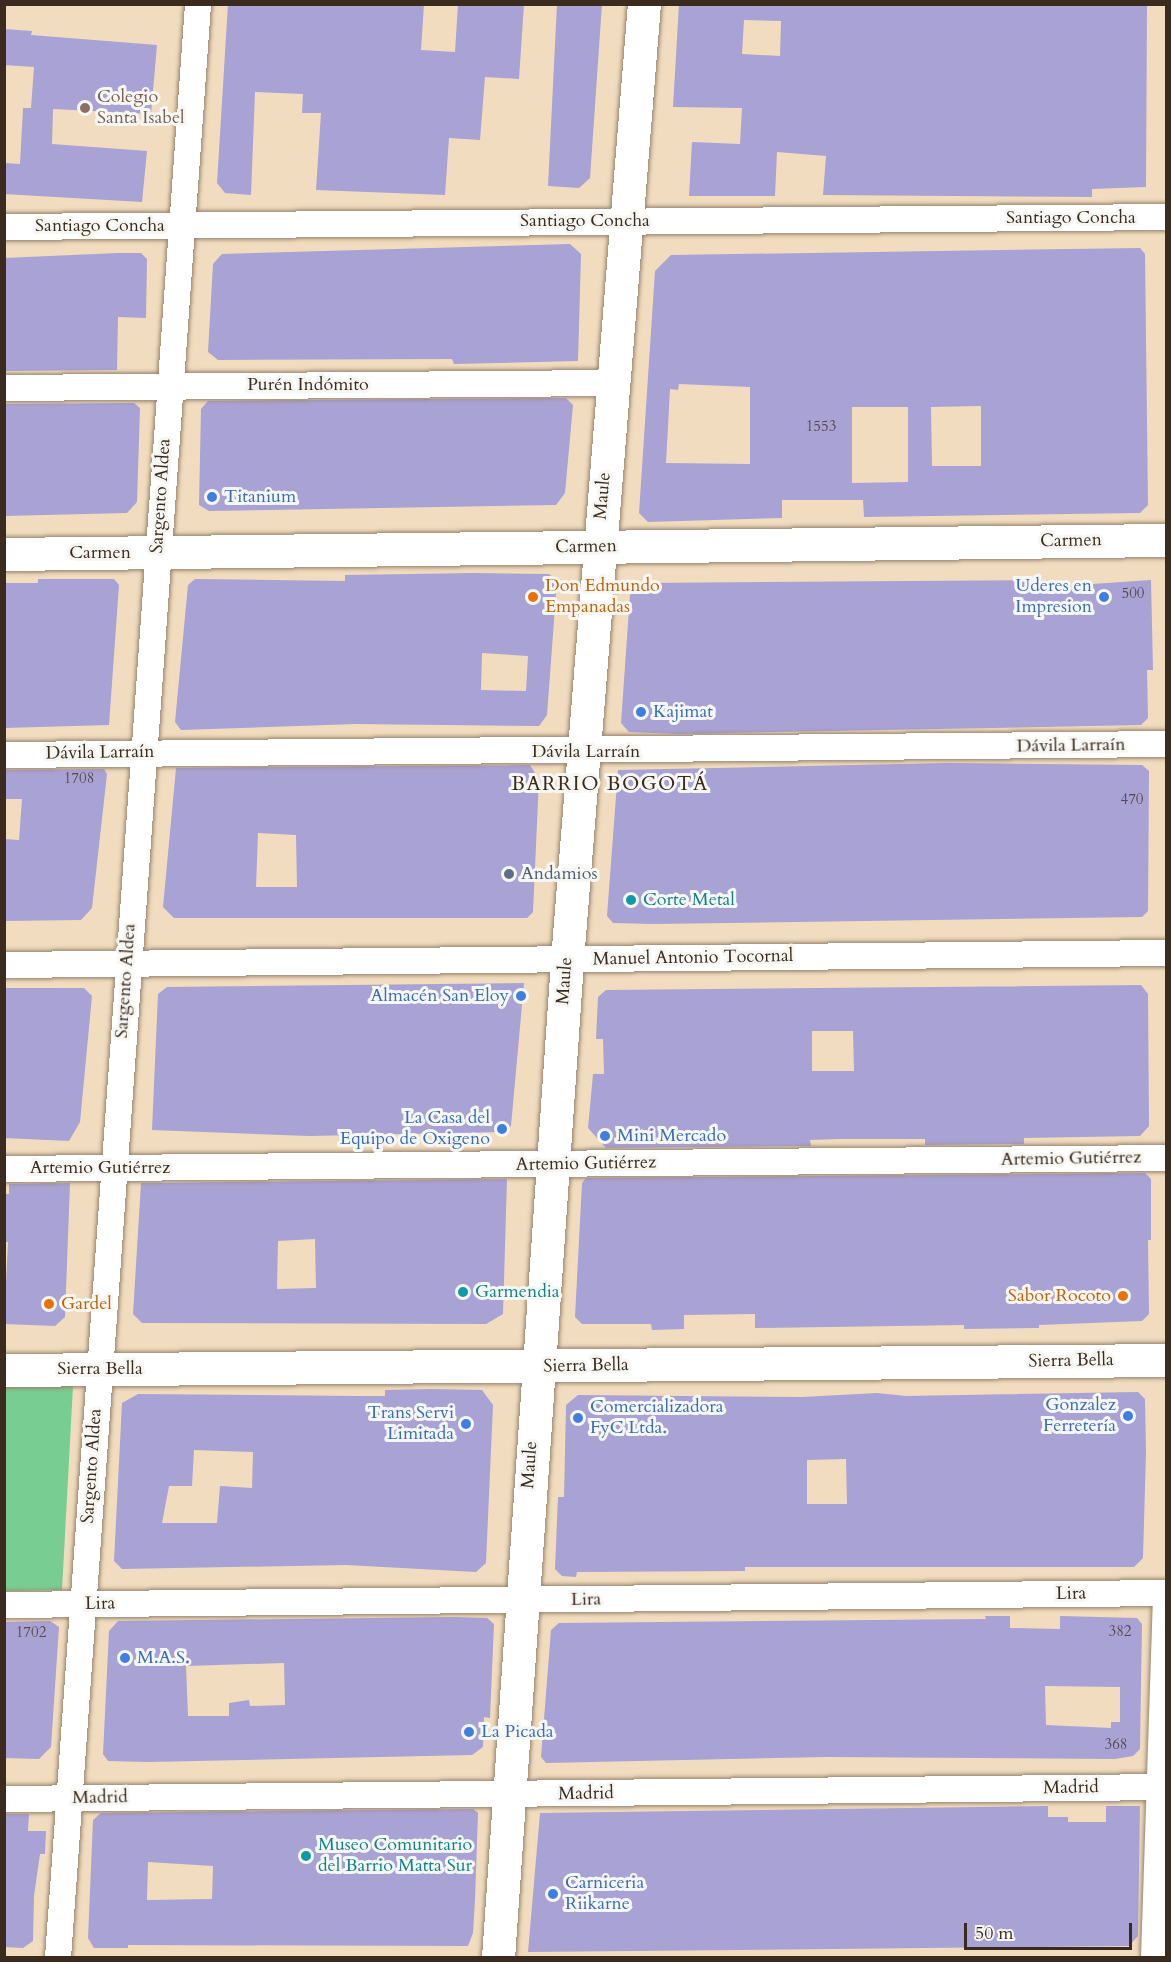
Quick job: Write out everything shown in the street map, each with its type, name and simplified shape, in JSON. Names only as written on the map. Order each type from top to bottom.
[{"type":"main road","name":"Maule","points":[[498,1958],[551,1164],[582,752],[644,4]]},
{"type":"main road","name":"Carmen","points":[[4,554],[1167,540]]},
{"type":"main road","name":"Sierra Bella","points":[[4,1370],[1167,1360]]},
{"type":"street","name":"Sargento Aldea","points":[[58,1958],[142,752],[198,4]]},
{"type":"street","name":"Santiago Concha","points":[[4,226],[1167,217]]},
{"type":"street","name":"Purén Indómito","points":[[4,388],[612,383]]},
{"type":"street","name":"Dávila Larraín","points":[[4,754],[582,752],[1167,744]]},
{"type":"street","name":"Manuel Antonio Tocornal","points":[[4,965],[1167,953]]},
{"type":"street","name":"Artemio Gutiérrez","points":[[4,1169],[1167,1158]]},
{"type":"street","name":"Lira","points":[[4,1605],[1167,1593]]},
{"type":"street","points":[[1154,1958],[1163,1787],[1167,1601]]},
{"type":"street","name":"Madrid","points":[[4,1799],[1163,1787]]},
{"type":"green space","points":[[4,1386],[73,1386],[62,1590],[5,1591]]},
{"type":"building","points":[[228,4],[424,4],[421,50],[455,52],[458,4],[524,4],[519,79],[485,77],[480,140],[449,138],[445,195],[316,190],[321,113],[302,113],[303,94],[255,92],[251,195],[225,193],[217,183]]},
{"type":"building","points":[[557,4],[602,4],[590,178],[579,188],[548,186]]},
{"type":"building","points":[[679,4],[1147,4],[1146,187],[1092,189],[1092,197],[823,195],[826,156],[777,152],[775,196],[689,196],[692,142],[740,144],[742,108],[673,107]],"holes":[[[744,20],[781,21],[780,56],[742,54]]]},
{"type":"building","points":[[4,29],[32,31],[31,35],[157,45],[151,114],[53,109],[52,144],[147,151],[142,202],[4,194],[4,163],[20,164],[23,108],[31,108],[34,67],[4,65]]},
{"type":"building","points":[[570,244],[581,254],[578,361],[454,364],[452,359],[218,360],[208,352],[213,264],[222,254]]},
{"type":"building","points":[[1140,248],[1145,254],[1148,505],[1140,513],[864,517],[863,500],[782,500],[782,518],[648,522],[639,513],[655,271],[671,255]],"holes":[[[679,384],[750,387],[750,464],[666,463],[670,389],[678,390]],[[981,406],[981,466],[932,466],[931,407]],[[852,407],[908,407],[908,482],[852,483]]]},
{"type":"building","points":[[141,253],[147,259],[146,318],[118,317],[117,370],[4,371],[4,258]]},
{"type":"building","points":[[566,398],[573,405],[565,493],[556,505],[209,511],[199,505],[201,409],[208,401]]},
{"type":"building","points":[[134,403],[140,408],[137,502],[127,513],[4,516],[4,404]]},
{"type":"building","points":[[549,574],[557,580],[547,715],[539,726],[356,724],[181,730],[175,722],[188,585],[195,579],[345,581],[345,575]],"holes":[[[482,653],[528,656],[526,691],[481,690]]]},
{"type":"building","points":[[38,579],[114,579],[119,585],[109,725],[4,728],[4,583],[38,583]]},
{"type":"building","points":[[1047,580],[1048,587],[1151,580],[1153,670],[1147,670],[1148,718],[1141,725],[678,734],[629,732],[621,723],[630,595],[642,583]]},
{"type":"building","points":[[948,763],[1142,765],[1149,771],[1148,911],[1142,917],[654,924],[613,923],[607,916],[618,770]]},
{"type":"building","points":[[530,765],[539,779],[533,912],[527,918],[174,918],[163,907],[176,768]],"holes":[[[258,833],[296,835],[297,887],[256,887]]]},
{"type":"building","points":[[104,769],[107,774],[92,908],[81,920],[4,921],[4,839],[19,840],[22,799],[4,799],[4,770]]},
{"type":"building","points":[[524,983],[511,1126],[501,1132],[309,1136],[152,1130],[158,994],[167,987]]},
{"type":"building","points":[[1141,985],[1148,994],[1149,1126],[1140,1136],[1024,1138],[1024,1144],[925,1145],[925,1139],[839,1139],[810,1140],[811,1146],[606,1148],[588,1128],[593,1074],[604,1074],[603,1039],[596,1039],[598,997],[606,990]],"holes":[[[812,1031],[853,1031],[854,1071],[812,1071]]]},
{"type":"building","points":[[4,988],[84,988],[92,996],[80,1122],[69,1141],[4,1138]]},
{"type":"building","points":[[1145,1173],[1151,1179],[1151,1240],[1148,1240],[1149,1314],[1142,1321],[1039,1325],[1039,1328],[964,1329],[964,1325],[755,1328],[755,1314],[684,1315],[684,1329],[652,1330],[651,1324],[582,1324],[575,1317],[582,1183],[586,1178]]},
{"type":"building","points":[[507,1179],[503,1314],[486,1324],[142,1323],[133,1314],[141,1183]],"holes":[[[315,1239],[316,1288],[277,1289],[278,1241]]]},
{"type":"building","points":[[70,1183],[65,1317],[55,1326],[4,1324],[8,1242],[4,1242],[4,1194],[9,1194],[9,1184]]},
{"type":"building","points":[[385,1390],[482,1390],[493,1405],[486,1563],[476,1572],[346,1565],[122,1569],[114,1561],[122,1403],[138,1394],[385,1396]],"holes":[[[194,1450],[253,1452],[252,1488],[220,1486],[217,1523],[162,1523],[169,1486],[192,1486]]]},
{"type":"building","points":[[1138,1392],[1145,1399],[1143,1558],[1134,1567],[745,1567],[745,1571],[577,1572],[576,1577],[562,1576],[555,1569],[558,1497],[564,1497],[566,1405],[578,1395],[802,1397],[877,1393],[906,1396]],"holes":[[[846,1459],[847,1504],[807,1504],[807,1460]]]},
{"type":"building","points":[[985,1616],[1010,1616],[1010,1628],[1060,1629],[1060,1616],[1137,1618],[1142,1624],[1140,1749],[1133,1756],[1115,1759],[826,1757],[546,1763],[541,1757],[551,1630],[559,1623],[986,1619]],"holes":[[[1045,1686],[1120,1687],[1120,1722],[1111,1722],[1111,1728],[1046,1725]]]},
{"type":"building","points":[[487,1618],[494,1624],[490,1718],[484,1717],[483,1747],[472,1755],[108,1761],[103,1754],[109,1631],[118,1621]],"holes":[[[284,1663],[285,1705],[250,1706],[249,1700],[229,1703],[229,1716],[188,1716],[186,1666]]]},
{"type":"building","points":[[50,1621],[59,1627],[51,1747],[39,1759],[4,1758],[4,1622]]},
{"type":"building","points":[[1048,1806],[1048,1817],[1068,1817],[1068,1822],[1106,1822],[1106,1806],[1140,1806],[1138,1936],[1129,1946],[528,1952],[540,1813]]},
{"type":"building","points":[[473,1809],[478,1813],[473,1933],[468,1946],[128,1945],[128,1948],[94,1948],[88,1938],[93,1820],[101,1813]],"holes":[[[148,1862],[213,1866],[212,1899],[147,1900]]]},
{"type":"building","points":[[6,1814],[29,1814],[28,1831],[46,1831],[45,1854],[40,1854],[34,1896],[33,1941],[23,1948],[4,1947]]},
{"type":"place","name":"Colegio Santa Isabel","points":[[85,108]]},
{"type":"place","name":"Titanium","points":[[212,497]]},
{"type":"place","name":"Don Edmundo Empanadas","points":[[533,597]]},
{"type":"place","name":"Uderes en Impresion","points":[[1104,597]]},
{"type":"place","name":"Kajimat","points":[[641,712]]},
{"type":"place","name":"Andamios","points":[[509,874]]},
{"type":"place","name":"Corte Metal","points":[[631,900]]},
{"type":"place","name":"Almacén San Eloy","points":[[521,996]]},
{"type":"place","name":"La Casa del Equipo de Oxigeno","points":[[502,1129]]},
{"type":"place","name":"Mini Mercado","points":[[605,1136]]},
{"type":"place","name":"Garmendia","points":[[463,1292]]},
{"type":"place","name":"Sabor Rocoto","points":[[1123,1296]]},
{"type":"place","name":"Gardel","points":[[49,1304]]},
{"type":"place","name":"Gonzalez Ferretería","points":[[1128,1416]]},
{"type":"place","name":"Comercializadora FyC Ltda.","points":[[578,1418]]},
{"type":"place","name":"Trans Servi Limitada","points":[[466,1424]]},
{"type":"place","name":"M.A.S.","points":[[125,1658]]},
{"type":"place","name":"La Picada","points":[[469,1732]]},
{"type":"place","name":"Museo Comunitario del Barrio Matta Sur","points":[[306,1856]]},
{"type":"place","name":"Carniceria Riikarne","points":[[553,1894]]},
{"type":"district","name":"BARRIO BOGOTÁ","points":[[610,783]]}]
